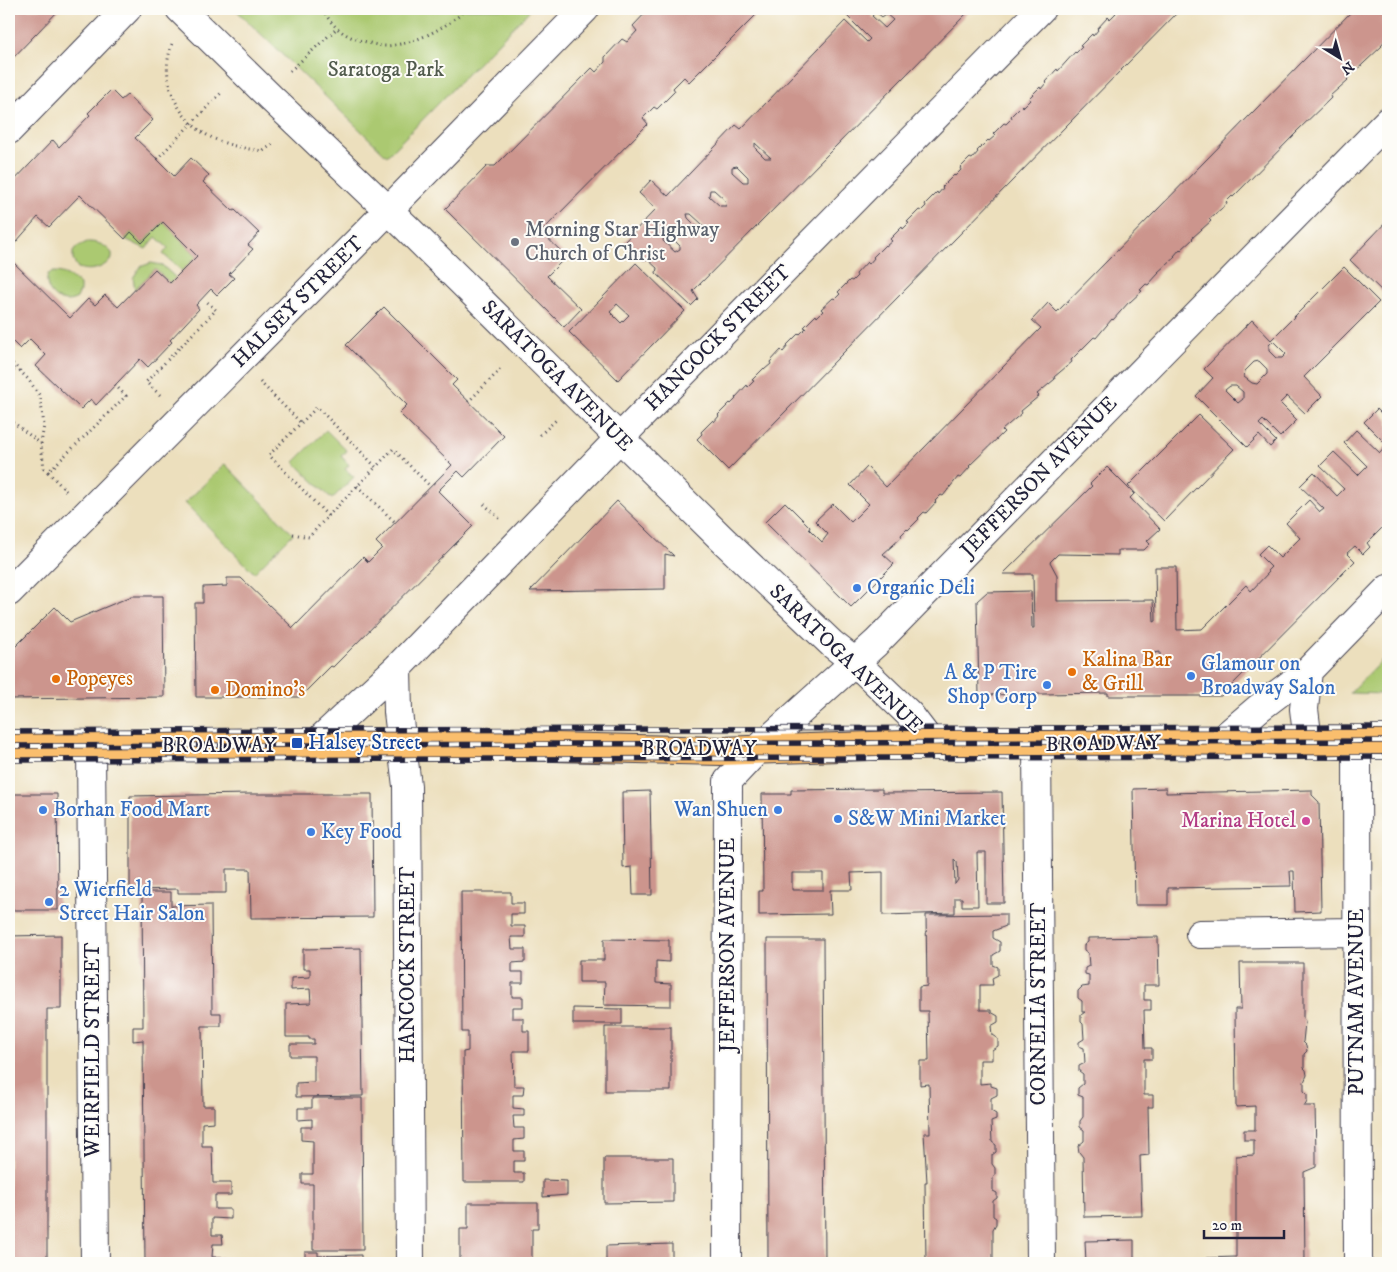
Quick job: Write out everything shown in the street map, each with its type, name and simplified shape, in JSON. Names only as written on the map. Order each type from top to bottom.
[{"type":"main road","name":"BROADWAY","points":[[9,747],[402,744],[720,751],[932,744],[1037,745],[1388,740]]},
{"type":"street","points":[[9,130],[128,9]]},
{"type":"street","name":"SARATOGA AVENUE","points":[[180,9],[811,624],[855,662],[909,714],[932,744]]},
{"type":"street","name":"HALSEY STREET","points":[[9,592],[585,9]]},
{"type":"street","name":"HANCOCK STREET","points":[[313,746],[396,668],[1040,9]]},
{"type":"street","name":"JEFFERSON AVENUE","points":[[727,1263],[728,781],[758,750],[883,636],[1383,135]]},
{"type":"street","points":[[1220,742],[1259,708],[1308,671],[1388,589]]},
{"type":"street","name":"HANCOCK STREET","points":[[396,668],[398,712],[407,786],[410,1263]]},
{"type":"street","points":[[1308,671],[1304,709],[1308,742]]},
{"type":"street","name":"PUTNAM AVENUE","points":[[1356,740],[1358,1263]]},
{"type":"street","name":"CORNELIA STREET","points":[[1037,745],[1041,1263]]},
{"type":"street","name":"WEIRFIELD STREET","points":[[91,747],[94,1263]]},
{"type":"street","points":[[1200,934],[1357,932]]},
{"type":"path","points":[[323,9],[336,29],[356,39],[384,46],[409,42],[440,29],[468,9]]},
{"type":"path","points":[[290,71],[336,29]]},
{"type":"path","points":[[172,44],[167,58],[167,75],[179,108],[191,124],[215,139],[240,147],[262,150],[273,144]]},
{"type":"path","points":[[157,159],[221,93]]},
{"type":"path","points":[[160,395],[146,382],[216,310],[205,300]]},
{"type":"path","points":[[9,360],[28,379],[40,396],[44,425],[41,444],[44,468],[66,491]]},
{"type":"path","points":[[9,373],[17,368]]},
{"type":"path","points":[[468,402],[502,368]]},
{"type":"path","points":[[260,382],[301,423]]},
{"type":"path","points":[[48,472],[126,396],[115,385]]},
{"type":"path","points":[[328,516],[269,455],[317,407],[376,467]]},
{"type":"path","points":[[9,418],[41,444]]},
{"type":"path","points":[[540,435],[556,420]]},
{"type":"path","points":[[293,534],[309,537],[393,449],[431,487]]},
{"type":"path","points":[[357,486],[396,523]]},
{"type":"path","points":[[484,504],[500,519]]},
{"type":"green space","name":"Saratoga Park","points":[[235,9],[531,9],[387,156]]},
{"type":"green space","points":[[163,222],[197,256],[182,271],[163,254],[168,248],[156,237],[146,249],[125,239],[131,232],[143,243]]},
{"type":"green space","points":[[87,242],[98,243],[106,247],[112,253],[112,259],[96,269],[78,268],[73,260],[73,252],[77,247]]},
{"type":"green space","points":[[151,263],[162,265],[176,278],[170,283],[155,269],[135,289],[133,278],[140,267]]},
{"type":"green space","points":[[54,272],[68,276],[80,285],[77,298],[65,301],[50,292],[47,280],[48,274]]},
{"type":"green space","points":[[326,430],[347,451],[341,456],[349,465],[345,469],[354,477],[332,499],[294,462]]},
{"type":"green space","points":[[225,464],[293,534],[254,573],[185,503]]},
{"type":"green space","points":[[1388,654],[1388,694],[1350,693]]},
{"type":"building","points":[[9,9],[60,9],[9,62]]},
{"type":"building","points":[[649,9],[762,9],[689,82],[684,77],[673,88],[675,91],[657,109],[654,107],[643,118],[648,124],[541,232],[562,252],[559,256],[563,260],[547,276],[581,309],[564,327],[445,209],[487,166],[495,166],[592,68],[596,72],[605,62],[605,57],[622,39],[627,42],[637,31],[633,26]]},
{"type":"building","points":[[896,9],[900,13],[904,9],[971,9],[693,291],[698,299],[691,306],[656,273],[657,268],[647,259],[643,260],[624,242],[656,209],[639,193],[651,180],[668,196],[736,125],[741,129],[845,21],[867,42],[870,39],[841,10]],"holes":[[[876,12],[882,17],[886,14],[893,20],[885,28],[872,16]],[[755,143],[771,158],[765,158],[755,148]],[[737,166],[748,177],[748,182],[743,182],[732,172],[732,167]],[[710,190],[714,190],[725,200],[726,206],[720,206],[709,196]],[[687,214],[691,214],[702,224],[703,230],[698,228],[688,218]],[[664,234],[670,236],[680,246],[680,249],[675,252],[663,241]]]},
{"type":"building","points":[[1117,9],[1181,9],[728,470],[697,439],[702,434],[701,432],[713,420],[714,422],[718,415],[736,399],[747,385],[748,387],[754,381],[752,380],[764,368],[771,364],[770,362],[781,350],[783,352],[787,345],[806,328],[804,327],[823,311],[821,309],[840,294],[838,292],[857,276],[856,274],[867,262],[869,264],[885,245],[892,241],[890,239],[909,223],[907,222],[919,210],[921,211],[926,206],[925,204],[937,192],[938,194],[942,187],[961,170],[960,168],[970,158],[972,159],[988,140],[995,136],[993,134],[1012,118],[1011,116],[1022,105],[1023,107],[1030,100],[1029,98],[1040,87],[1041,89],[1057,69],[1058,71],[1092,34],[1093,36],[1108,17],[1110,19],[1116,13],[1114,11]]},
{"type":"building","points":[[1354,9],[1388,9],[1388,37],[1382,46],[1226,202],[1227,204],[1209,219],[1211,221],[1180,249],[1175,257],[1158,272],[1148,285],[1146,284],[1140,290],[1142,291],[1112,319],[1096,338],[1094,337],[1071,360],[1072,362],[1054,377],[1055,379],[1037,394],[1039,396],[1002,430],[1004,432],[969,466],[960,478],[958,477],[943,496],[941,495],[926,513],[924,512],[901,535],[902,537],[883,554],[894,564],[851,607],[765,522],[785,502],[822,542],[828,534],[815,521],[833,504],[851,522],[869,504],[850,485],[867,467],[886,487],[1041,328],[1032,320],[1048,303],[1057,312]]},
{"type":"building","points":[[111,90],[121,100],[127,95],[153,120],[135,138],[174,176],[191,158],[209,175],[203,182],[259,233],[248,245],[253,249],[229,274],[234,278],[217,295],[211,289],[196,305],[199,309],[170,340],[172,342],[148,367],[140,359],[96,405],[91,399],[81,409],[36,366],[46,355],[30,339],[20,349],[9,338],[9,258],[70,318],[88,299],[95,305],[105,295],[118,307],[155,269],[170,283],[197,256],[163,222],[142,243],[131,232],[125,239],[80,195],[49,227],[38,217],[9,250],[9,200],[13,196],[9,193],[9,186],[53,140],[59,147]]},
{"type":"building","points":[[1388,220],[1388,292],[1386,295],[1350,260]]},
{"type":"building","points":[[636,263],[685,311],[618,380],[569,332]],"holes":[[[617,304],[629,315],[621,323],[610,312]]]},
{"type":"building","points":[[1344,267],[1379,302],[1304,377],[1322,396],[1305,413],[1287,396],[1280,403],[1297,420],[1280,437],[1263,420],[1259,424],[1276,441],[1270,447],[1259,435],[1247,447],[1196,396],[1213,378],[1204,369],[1252,320],[1271,340]],"holes":[[[1273,341],[1286,354],[1282,358],[1276,358],[1269,351],[1269,345]],[[1259,361],[1267,369],[1267,374],[1257,384],[1244,377],[1245,371],[1254,362]],[[1230,386],[1236,386],[1243,392],[1243,399],[1238,403],[1225,390]]]},
{"type":"building","points":[[384,307],[457,380],[452,385],[504,436],[464,477],[458,471],[438,491],[473,526],[333,667],[331,666],[300,697],[196,697],[195,603],[203,603],[203,587],[227,586],[227,578],[241,578],[293,628],[363,557],[368,562],[382,548],[376,542],[452,465],[399,413],[407,405],[346,345]]},
{"type":"building","points":[[1377,409],[1388,420],[1388,522],[1367,543],[1370,547],[1363,554],[1355,546],[1347,553],[1355,561],[1221,696],[1108,696],[1108,693],[979,695],[977,601],[987,592],[1031,591],[1032,628],[1034,628],[1033,574],[1003,574],[1092,486],[1090,484],[1107,467],[1134,494],[1130,498],[1160,529],[1147,541],[1150,544],[1144,550],[1118,550],[1118,555],[1058,554],[1050,562],[1057,575],[1057,601],[1153,600],[1154,622],[1156,621],[1155,567],[1176,567],[1177,630],[1202,629],[1246,585],[1251,591],[1269,572],[1267,571],[1271,567],[1258,554],[1267,545],[1280,558],[1300,538],[1286,523],[1309,500],[1320,512],[1324,509],[1300,486],[1314,472],[1337,496],[1344,489],[1320,466],[1334,452],[1358,475],[1367,466],[1344,443],[1356,430],[1380,453],[1387,445],[1364,422]],"holes":[[[1160,652],[1160,661],[1154,662],[1154,653]]]},
{"type":"building","points":[[1199,415],[1234,449],[1164,521],[1128,486]]},
{"type":"building","points":[[617,501],[674,556],[665,554],[665,589],[530,591]]},
{"type":"building","points":[[132,596],[163,596],[164,697],[9,699],[9,653],[55,607],[70,622]]},
{"type":"building","points":[[1166,788],[1166,793],[1312,790],[1312,795],[1319,802],[1321,911],[1295,912],[1294,871],[1290,871],[1291,886],[1168,888],[1168,905],[1135,905],[1133,789]]},
{"type":"building","points":[[882,789],[882,793],[1002,792],[1004,903],[986,903],[986,852],[977,852],[978,906],[962,906],[962,898],[955,898],[955,913],[883,915],[883,872],[851,873],[852,890],[830,890],[831,914],[759,915],[759,891],[763,891],[762,794],[791,794],[791,790]],"holes":[[[954,859],[957,862],[958,880],[955,884]],[[792,873],[823,873],[823,890],[792,890]]]},
{"type":"building","points":[[650,791],[652,895],[633,895],[632,867],[623,868],[622,792]]},
{"type":"building","points":[[9,794],[57,794],[58,910],[9,910]]},
{"type":"building","points":[[372,794],[373,917],[251,918],[250,869],[226,869],[226,893],[178,893],[178,889],[130,890],[130,796]]},
{"type":"building","points":[[142,892],[171,892],[171,906],[211,905],[212,1013],[221,1013],[221,1026],[202,1026],[203,1106],[214,1106],[214,1122],[202,1123],[202,1146],[212,1146],[213,1183],[231,1183],[231,1195],[215,1195],[215,1209],[231,1209],[231,1219],[212,1218],[212,1235],[222,1235],[223,1244],[213,1244],[212,1257],[222,1257],[222,1263],[145,1263],[143,1040],[133,1041],[133,1027],[143,1027]]},
{"type":"building","points":[[461,892],[511,892],[511,903],[524,903],[524,914],[511,914],[511,926],[525,926],[525,937],[511,937],[512,949],[525,949],[525,962],[512,963],[512,972],[523,972],[523,983],[512,983],[512,997],[523,997],[523,1007],[512,1007],[512,1018],[523,1018],[523,1031],[529,1031],[529,1051],[513,1051],[514,1086],[524,1086],[523,1095],[513,1095],[513,1108],[524,1109],[524,1116],[513,1116],[514,1128],[524,1128],[524,1139],[514,1140],[514,1151],[524,1151],[524,1161],[514,1161],[514,1173],[524,1173],[524,1182],[464,1182],[463,1052],[468,1051],[468,1032],[462,1032]]},
{"type":"building","points":[[1006,914],[1006,926],[993,931],[993,938],[1000,942],[1000,951],[993,955],[993,965],[998,967],[998,975],[992,978],[993,985],[980,985],[980,1010],[991,1010],[991,1012],[998,1016],[998,1022],[991,1026],[992,1035],[998,1039],[998,1046],[992,1050],[992,1060],[980,1060],[980,1084],[991,1083],[991,1086],[997,1088],[997,1095],[991,1098],[991,1111],[996,1114],[996,1120],[991,1122],[992,1142],[996,1145],[996,1152],[992,1155],[992,1164],[995,1168],[993,1191],[997,1193],[997,1198],[993,1201],[993,1216],[996,1218],[996,1224],[993,1229],[993,1263],[926,1263],[925,1182],[927,1182],[924,1133],[930,1133],[929,1084],[920,1085],[920,1061],[929,1061],[928,1011],[919,1011],[919,987],[927,986],[926,915]]},
{"type":"building","points":[[61,935],[61,1009],[47,1009],[47,1263],[9,1263],[9,936]]},
{"type":"building","points":[[1158,937],[1159,985],[1144,985],[1144,1000],[1151,1000],[1151,1010],[1144,1010],[1145,1048],[1152,1048],[1152,1059],[1144,1059],[1144,1095],[1153,1095],[1153,1107],[1148,1107],[1149,1155],[1140,1156],[1142,1216],[1084,1217],[1083,1157],[1079,1152],[1078,1146],[1084,1141],[1084,1130],[1080,1127],[1080,1121],[1083,1117],[1083,1097],[1078,1095],[1078,1088],[1083,1084],[1083,1074],[1079,1071],[1079,1066],[1085,1063],[1084,1048],[1079,1046],[1079,1042],[1084,1039],[1081,1015],[1085,1012],[1082,1012],[1082,1001],[1078,998],[1078,991],[1082,987],[1089,986],[1089,975],[1085,974],[1085,968],[1089,966],[1088,953],[1084,950],[1084,945],[1088,942],[1088,938]]},
{"type":"building","points":[[604,939],[669,940],[669,962],[656,961],[656,983],[671,984],[671,1006],[604,1005],[605,982],[579,982],[579,960],[604,960]]},
{"type":"building","points":[[767,939],[823,939],[825,1263],[768,1263]]},
{"type":"building","points":[[361,948],[363,1096],[296,1097],[296,1083],[314,1082],[314,1056],[290,1056],[290,1044],[314,1044],[314,1039],[309,1039],[309,1037],[286,1037],[286,1004],[311,1003],[310,989],[291,990],[291,978],[310,977],[310,969],[303,969],[303,949]]},
{"type":"building","points":[[1240,963],[1303,963],[1303,1018],[1305,1022],[1303,1042],[1306,1045],[1307,1051],[1304,1054],[1304,1068],[1307,1075],[1304,1082],[1304,1091],[1307,1094],[1307,1101],[1304,1106],[1315,1106],[1316,1155],[1316,1167],[1304,1172],[1305,1263],[1206,1263],[1206,1258],[1236,1257],[1236,1156],[1254,1155],[1254,1140],[1244,1140],[1244,1130],[1255,1130],[1255,1106],[1236,1107],[1235,1009],[1241,1009]]},
{"type":"building","points":[[573,1008],[622,1009],[622,1024],[573,1024]]},
{"type":"building","points":[[605,1027],[671,1027],[671,1091],[605,1091]]},
{"type":"building","points":[[312,1098],[362,1098],[363,1250],[313,1250],[313,1184],[302,1184],[302,1174],[313,1174],[313,1141],[301,1140],[301,1127],[312,1127],[312,1119],[298,1120],[298,1108],[312,1108]]},
{"type":"building","points":[[604,1158],[673,1158],[673,1202],[604,1203]]},
{"type":"building","points":[[543,1180],[567,1181],[567,1195],[543,1197]]},
{"type":"building","points":[[468,1203],[538,1203],[538,1229],[532,1229],[532,1263],[460,1263],[460,1229],[468,1229]]},
{"type":"building","points":[[1134,1240],[1134,1263],[1086,1263],[1085,1241]]},
{"type":"building","points":[[672,1244],[672,1263],[606,1263],[606,1246]]},
{"type":"building","points":[[305,1252],[318,1252],[318,1256],[361,1255],[361,1263],[305,1263]]},
{"type":"railway","points":[[9,732],[1388,727]]},
{"type":"railway","points":[[9,746],[1388,741]]},
{"type":"railway","points":[[9,760],[1388,757]]},
{"type":"place","name":"Morning Star Highway Church of Christ","points":[[515,242]]},
{"type":"place","name":"Organic Deli","points":[[857,588]]},
{"type":"place","name":"Kalina Bar & Grill","points":[[1072,672]]},
{"type":"place","name":"Glamour on Broadway Salon","points":[[1191,676]]},
{"type":"place","name":"Popeyes","points":[[56,679]]},
{"type":"place","name":"A & P Tire Shop Corp","points":[[1047,685]]},
{"type":"place","name":"Domino's","points":[[215,690]]},
{"type":"place","name":"Halsey Street","points":[[297,743]]},
{"type":"place","name":"Borhan Food Mart","points":[[43,810]]},
{"type":"place","name":"Wan Shuen","points":[[778,810]]},
{"type":"place","name":"S&W Mini Market","points":[[838,819]]},
{"type":"place","name":"Marina Hotel","points":[[1306,821]]},
{"type":"place","name":"Key Food","points":[[311,832]]},
{"type":"place","name":"2 Wierfield Street Hair Salon","points":[[49,902]]}]
